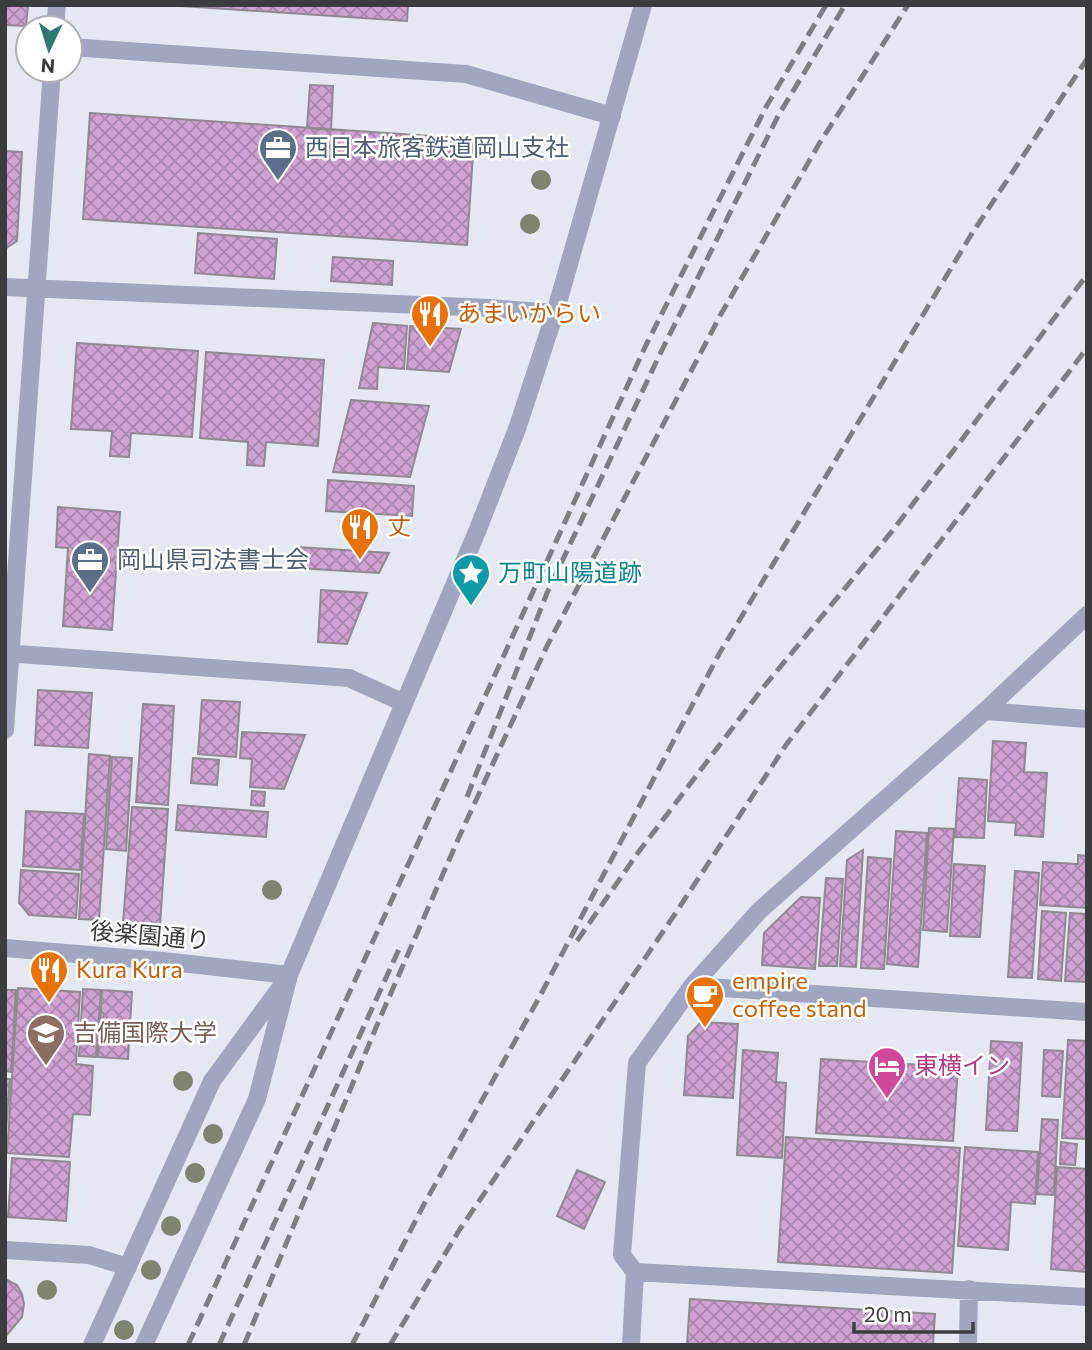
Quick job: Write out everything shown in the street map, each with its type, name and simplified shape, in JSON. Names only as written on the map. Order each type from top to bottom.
[{"type":"street","points":[[144,1345],[257,1099],[289,975],[478,529],[517,429],[555,313],[643,5]]},
{"type":"street","points":[[84,48],[466,74],[612,116]]},
{"type":"street","points":[[5,730],[8,653],[51,84]]},
{"type":"street","points":[[5,287],[555,313]]},
{"type":"street","points":[[631,1345],[635,1272],[622,1255],[637,1063],[692,986],[759,911],[985,711],[1087,615]]},
{"type":"street","points":[[8,653],[349,678],[404,703]]},
{"type":"street","points":[[985,711],[1087,719]]},
{"type":"street","name":"後楽園通り","points":[[5,948],[289,975]]},
{"type":"street","points":[[92,1345],[212,1081],[289,975]]},
{"type":"street","points":[[692,986],[1087,1012]]},
{"type":"street","points":[[5,1250],[89,1255],[128,1267]]},
{"type":"street","points":[[635,1272],[1087,1297]]},
{"type":"street","points":[[968,1345],[969,1289]]},
{"type":"building","points":[[5,5],[28,5],[27,14],[14,14],[14,25],[5,25]]},
{"type":"building","points":[[166,5],[408,5],[407,21]]},
{"type":"building","points":[[310,85],[333,86],[331,130],[307,128]]},
{"type":"building","points":[[90,113],[474,139],[467,245],[83,219]]},
{"type":"building","points":[[5,151],[22,152],[17,241],[5,249]]},
{"type":"building","points":[[198,233],[277,239],[274,279],[195,273]]},
{"type":"building","points":[[333,257],[393,261],[392,285],[331,281]]},
{"type":"building","points":[[373,323],[407,326],[404,369],[378,367],[377,389],[359,388]]},
{"type":"building","points":[[410,326],[461,329],[449,372],[407,369]]},
{"type":"building","points":[[77,343],[198,351],[192,437],[131,433],[129,457],[110,456],[112,431],[71,429]]},
{"type":"building","points":[[206,352],[324,360],[318,446],[266,442],[264,466],[247,465],[248,442],[200,438]]},
{"type":"building","points":[[351,400],[429,406],[410,477],[333,472]]},
{"type":"building","points":[[328,480],[414,486],[412,516],[326,511]]},
{"type":"building","points":[[58,507],[120,512],[112,630],[63,626],[68,548],[56,547]]},
{"type":"building","points":[[298,547],[389,553],[379,573],[297,568]]},
{"type":"building","points":[[321,590],[367,593],[347,644],[318,642]]},
{"type":"building","points":[[38,690],[92,693],[88,748],[35,745]]},
{"type":"building","points":[[202,700],[240,702],[236,757],[198,754]]},
{"type":"building","points":[[143,704],[174,706],[168,805],[136,802]]},
{"type":"building","points":[[242,732],[305,735],[284,789],[250,787],[252,759],[240,758]]},
{"type":"building","points":[[993,741],[1026,743],[1024,772],[1047,773],[1043,837],[1015,835],[1016,823],[988,821]]},
{"type":"building","points":[[89,754],[110,756],[99,920],[79,919]]},
{"type":"building","points":[[112,757],[132,758],[126,851],[106,849]]},
{"type":"building","points":[[193,758],[219,760],[217,785],[191,783]]},
{"type":"building","points":[[959,778],[987,780],[984,838],[955,837]]},
{"type":"building","points":[[252,791],[265,792],[264,806],[251,805]]},
{"type":"building","points":[[178,805],[268,812],[266,837],[176,830]]},
{"type":"building","points":[[132,807],[168,809],[160,925],[123,923]]},
{"type":"building","points":[[26,811],[84,814],[80,870],[23,866]]},
{"type":"building","points":[[929,828],[954,829],[947,932],[923,930]]},
{"type":"building","points":[[896,831],[927,833],[918,967],[887,964]]},
{"type":"building","points":[[863,850],[856,967],[840,966],[847,860]]},
{"type":"building","points":[[1078,855],[1087,856],[1087,908],[1040,905],[1043,862],[1078,864]]},
{"type":"building","points":[[868,857],[891,859],[884,969],[861,968]]},
{"type":"building","points":[[954,864],[985,866],[980,937],[950,936]]},
{"type":"building","points":[[21,870],[79,874],[76,918],[29,915],[19,903]]},
{"type":"building","points":[[1015,871],[1039,873],[1032,978],[1008,977]]},
{"type":"building","points":[[826,878],[843,879],[837,966],[819,966]]},
{"type":"building","points":[[801,897],[820,898],[815,969],[762,965],[764,933]]},
{"type":"building","points":[[1042,911],[1066,913],[1061,981],[1038,979]]},
{"type":"building","points":[[1070,913],[1087,914],[1087,982],[1065,981]]},
{"type":"building","points":[[18,988],[80,992],[76,1064],[93,1066],[90,1115],[73,1114],[69,1157],[7,1153]]},
{"type":"building","points":[[83,989],[101,990],[96,1057],[79,1056]]},
{"type":"building","points":[[5,990],[16,990],[11,1072],[5,1071]]},
{"type":"building","points":[[102,990],[132,992],[128,1059],[98,1057]]},
{"type":"building","points":[[701,1022],[738,1024],[733,1098],[684,1095],[688,1036]]},
{"type":"building","points":[[1068,1040],[1087,1041],[1087,1139],[1062,1138]]},
{"type":"building","points":[[991,1041],[1022,1043],[1017,1131],[986,1130]]},
{"type":"building","points":[[743,1050],[778,1053],[776,1082],[786,1083],[782,1158],[737,1155]]},
{"type":"building","points":[[1044,1050],[1063,1051],[1060,1097],[1042,1096]]},
{"type":"building","name":"東横イン","points":[[821,1059],[958,1067],[953,1141],[816,1133]]},
{"type":"building","points":[[5,1079],[10,1079],[6,1131],[5,1130]]},
{"type":"building","points":[[1042,1119],[1058,1120],[1054,1195],[1037,1194]]},
{"type":"building","points":[[786,1137],[960,1148],[952,1273],[778,1262]]},
{"type":"building","points":[[1061,1142],[1077,1144],[1075,1165],[1060,1164]]},
{"type":"building","points":[[965,1147],[1038,1152],[1035,1204],[1011,1202],[1008,1250],[958,1246]]},
{"type":"building","points":[[12,1158],[70,1162],[66,1221],[8,1217]]},
{"type":"building","points":[[1057,1167],[1087,1169],[1087,1272],[1051,1269]]},
{"type":"building","points":[[577,1170],[605,1182],[584,1229],[557,1216]]},
{"type":"building","points":[[5,1279],[17,1285],[24,1304],[22,1317],[5,1337]]},
{"type":"building","points":[[690,1299],[935,1314],[933,1345],[687,1345]]},
{"type":"railway","points":[[188,1345],[646,345],[766,107],[826,5]]},
{"type":"railway","points":[[467,797],[547,593],[660,354],[778,116],[845,5]]},
{"type":"railway","points":[[244,1345],[380,1018],[547,646],[721,314],[819,144],[908,5]]},
{"type":"railway","points":[[352,1345],[422,1208],[540,996],[719,654],[971,235],[1087,59]]},
{"type":"railway","points":[[577,941],[637,854],[762,689],[893,530],[1087,275]]},
{"type":"railway","points":[[390,1345],[460,1229],[673,917],[786,745],[1087,348]]},
{"type":"railway","points":[[219,1345],[400,947]]},
{"type":"place","name":"西日本旅客鉄道岡山支社","points":[[278,182]]},
{"type":"place","name":"あまいからい","points":[[430,348]]},
{"type":"place","name":"丈","points":[[360,561]]},
{"type":"place","name":"岡山県司法書士会","points":[[90,594]]},
{"type":"place","name":"万町山陽道跡","points":[[471,607]]},
{"type":"place","name":"Kura Kura","points":[[49,1004]]},
{"type":"place","name":"empire coffee stand","points":[[705,1029]]},
{"type":"place","name":"吉備国際大学","points":[[46,1067]]},
{"type":"place","name":"東横イン","points":[[887,1100]]}]
